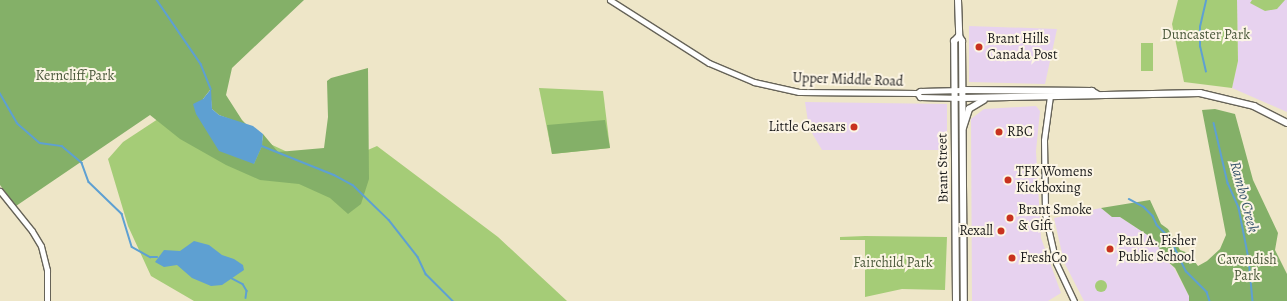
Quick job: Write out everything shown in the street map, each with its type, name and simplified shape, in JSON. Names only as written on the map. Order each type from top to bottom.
[{"type":"main road","name":"Brant Street","points":[[958,0],[959,36],[962,41],[964,301]]},
{"type":"main road","name":"Brant Street","points":[[956,301],[954,41],[959,36]]},
{"type":"main road","name":"Upper Middle Road","points":[[962,90],[1092,91],[1097,94]]},
{"type":"main road","name":"Upper Middle Road","points":[[962,98],[1050,96],[1093,97],[1097,94],[1182,92],[1216,95],[1254,106],[1287,123]]},
{"type":"main road","points":[[962,130],[969,109],[979,102],[990,98]]},
{"type":"street","name":"Upper Middle Road","points":[[610,0],[714,66],[754,82],[799,92],[917,93],[920,91],[962,90]]},
{"type":"street","name":"Upper Middle Road","points":[[917,93],[920,96],[962,98]]},
{"type":"street","points":[[1050,96],[1044,140],[1045,214],[1056,263],[1074,301]]},
{"type":"street","points":[[0,191],[32,231],[41,246],[47,270],[47,301]]},
{"type":"shaded area","points":[[1237,0],[1287,0],[1287,112],[1232,88],[1238,61]]},
{"type":"shaded area","points":[[969,26],[1057,29],[1045,84],[969,82]]},
{"type":"shaded area","points":[[805,102],[947,104],[947,150],[822,150],[809,128]]},
{"type":"shaded area","points":[[1036,106],[1040,111],[1036,151],[1041,238],[1061,293],[1048,301],[972,301],[971,119],[984,109]]},
{"type":"shaded area","name":"Paul A. Fisher Public School","points":[[1101,208],[1112,217],[1120,217],[1155,240],[1165,259],[1174,268],[1189,296],[1189,301],[1084,301],[1064,262],[1054,218]]},
{"type":"green space","name":"Kerncliff Park","points":[[0,0],[304,0],[232,68],[226,95],[242,120],[248,126],[219,115],[212,109],[210,90],[203,99],[254,164],[262,146],[263,134],[278,152],[324,148],[328,117],[327,81],[331,78],[368,68],[369,179],[361,204],[348,214],[330,198],[299,184],[260,180],[226,165],[180,139],[150,115],[16,206],[0,185]]},
{"type":"green space","name":"Duncaster Park","points":[[1178,0],[1237,0],[1238,61],[1232,88],[1184,82],[1172,24]]},
{"type":"green space","points":[[1252,0],[1285,0],[1277,9],[1265,11],[1250,3]]},
{"type":"green space","points":[[1141,43],[1153,43],[1153,71],[1141,71]]},
{"type":"green space","points":[[539,88],[603,91],[610,148],[552,154]]},
{"type":"green space","points":[[193,96],[225,123],[324,169],[377,146],[498,237],[567,301],[194,301],[151,276],[128,226],[108,159],[123,142]]},
{"type":"green space","name":"Cavendish Park","points":[[1215,109],[1235,114],[1253,180],[1278,233],[1275,250],[1287,274],[1287,301],[1189,301],[1189,296],[1175,268],[1165,259],[1155,240],[1120,217],[1112,217],[1101,208],[1150,200],[1161,224],[1168,229],[1180,250],[1188,253],[1198,266],[1207,261],[1220,249],[1226,235],[1202,110]]},
{"type":"green space","points":[[605,120],[610,148],[552,154],[547,125]]},
{"type":"green space","name":"Fairchild Park","points":[[840,237],[947,237],[945,290],[902,289],[865,297],[865,240],[840,240]]},
{"type":"green space","points":[[1101,280],[1105,282],[1107,286],[1105,290],[1101,292],[1097,290],[1095,286],[1097,282]]},
{"type":"water","points":[[211,89],[212,109],[219,115],[253,126],[263,134],[262,146],[254,164],[219,151],[196,114],[193,104],[203,99]]},
{"type":"water","points":[[194,241],[209,245],[222,255],[234,259],[243,265],[244,270],[222,285],[211,286],[192,278],[177,265],[164,267],[155,262],[164,250],[180,251]]},
{"type":"waterway","points":[[157,0],[201,64],[211,89]]},
{"type":"waterway","name":"Rambo Creek","points":[[1206,0],[1200,27],[1200,47],[1206,72]]},
{"type":"waterway","points":[[0,93],[17,123],[40,143],[62,146],[82,163],[89,182],[122,214],[132,247],[150,257],[157,257]]},
{"type":"waterway","name":"Rambo Creek","points":[[1214,123],[1228,183],[1239,208],[1249,259],[1253,301]]},
{"type":"waterway","points":[[262,146],[334,175],[353,185],[389,220],[418,257],[426,274],[453,301]]},
{"type":"waterway","points":[[1129,199],[1144,207],[1153,216],[1157,225],[1170,238],[1186,271],[1207,292],[1210,301]]},
{"type":"waterway","points":[[231,278],[243,284],[247,291],[246,298]]},
{"type":"place","name":"Brant Hills Canada Post","points":[[979,47]]},
{"type":"place","name":"Little Caesars","points":[[854,127]]},
{"type":"place","name":"RBC","points":[[999,132]]},
{"type":"place","name":"TFK Womens Kickboxing","points":[[1008,180]]},
{"type":"place","name":"Brant Smoke & Gift","points":[[1010,218]]},
{"type":"place","name":"Rexall","points":[[1001,231]]},
{"type":"place","name":"Paul A. Fisher Public School","points":[[1110,249]]},
{"type":"place","name":"FreshCo","points":[[1012,258]]}]
